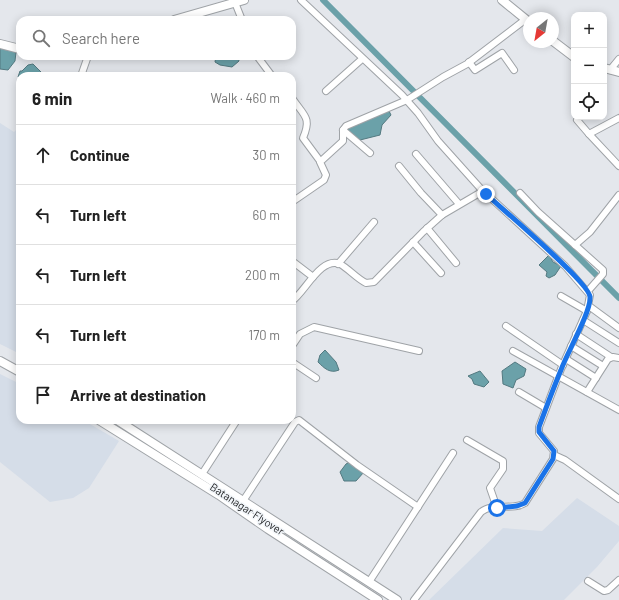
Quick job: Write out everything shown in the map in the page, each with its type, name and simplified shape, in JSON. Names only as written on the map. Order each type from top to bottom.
[{"type":"street","points":[[187,16],[231,2],[244,0]]},
{"type":"street","points":[[301,0],[362,59],[408,100],[438,142],[483,191],[590,288]]},
{"type":"street","points":[[502,0],[523,17]]},
{"type":"street","points":[[231,2],[240,16]]},
{"type":"street","points":[[320,161],[341,143],[344,138],[343,130],[346,126],[408,100],[469,62],[523,23]]},
{"type":"street","points":[[0,44],[16,48]]},
{"type":"street","points":[[559,46],[571,55]]},
{"type":"street","points":[[469,62],[475,70],[502,53],[514,70]]},
{"type":"street","points":[[326,91],[362,59]]},
{"type":"street","points":[[607,69],[619,59]]},
{"type":"street","points":[[82,72],[87,60]]},
{"type":"street","points":[[261,60],[269,72]]},
{"type":"street","points":[[607,69],[619,72]]},
{"type":"street","points":[[296,104],[308,121],[308,128],[303,138],[320,161],[326,178],[296,199]]},
{"type":"street","points":[[589,134],[619,118]]},
{"type":"street","points":[[577,120],[619,166]]},
{"type":"street","points":[[343,130],[370,153]]},
{"type":"street","points":[[416,154],[459,204]]},
{"type":"street","points":[[399,166],[421,193],[442,215]]},
{"type":"street","points":[[338,264],[361,280],[370,283],[381,276],[427,228],[442,215],[483,191]]},
{"type":"street","points":[[414,600],[481,512],[484,509],[517,506],[525,503],[554,455],[552,447],[539,432],[562,365],[588,309],[590,288],[603,274],[604,270],[575,246],[520,193]]},
{"type":"street","points":[[575,246],[590,232],[619,195]]},
{"type":"street","points":[[296,297],[325,266],[338,264],[374,222]]},
{"type":"street","points":[[427,228],[456,263]]},
{"type":"street","points":[[413,242],[441,273]]},
{"type":"street","points":[[296,265],[313,278]]},
{"type":"street","points":[[561,296],[588,309],[619,328]]},
{"type":"street","points":[[583,320],[619,343]]},
{"type":"street","points":[[506,326],[562,365]]},
{"type":"street","points":[[296,340],[300,334],[314,328],[419,351]]},
{"type":"street","points":[[576,334],[612,357],[619,358]]},
{"type":"street","points":[[571,346],[603,366]]},
{"type":"street","points":[[513,351],[619,410]]},
{"type":"street","points":[[0,355],[16,364]]},
{"type":"street","points":[[587,392],[603,366],[612,357]]},
{"type":"street","points":[[566,359],[596,378]]},
{"type":"street","points":[[0,361],[16,370]]},
{"type":"street","points":[[296,365],[316,378]]},
{"type":"street","points":[[0,367],[16,375]]},
{"type":"street","points":[[519,392],[546,408]]},
{"type":"street","points":[[296,421],[299,420],[357,465],[418,507]]},
{"type":"street","points":[[105,424],[219,495],[268,529],[378,600]]},
{"type":"street","name":"Batanagar Flyover","points":[[113,424],[386,600]]},
{"type":"street","points":[[125,424],[397,600]]},
{"type":"street","points":[[202,474],[234,424]]},
{"type":"street","points":[[244,501],[293,424]]},
{"type":"street","points":[[467,440],[504,461],[502,469],[490,488],[497,508]]},
{"type":"street","points":[[369,582],[453,453]]},
{"type":"street","points":[[554,455],[565,460],[619,499]]},
{"type":"street","points":[[588,581],[604,591],[608,590],[619,580]]},
{"type":"shaded area","points":[[0,123],[14,132],[16,130],[16,352],[0,344]]},
{"type":"shaded area","points":[[0,374],[16,382],[16,424],[90,424],[119,441],[89,488],[73,498],[50,502],[0,462]]},
{"type":"shaded area","points":[[577,498],[619,526],[619,541],[597,567],[564,600],[429,600],[503,528],[542,531]]},
{"type":"water","points":[[0,48],[16,52],[15,61],[8,70],[0,69]]},
{"type":"water","points":[[215,60],[239,61],[232,67],[220,65],[215,62]]},
{"type":"water","points":[[33,64],[41,72],[20,72],[28,65]]},
{"type":"water","points":[[387,107],[391,115],[382,125],[380,135],[356,141],[346,131],[370,113]]},
{"type":"water","points":[[549,255],[553,262],[561,266],[555,275],[549,278],[546,276],[547,272],[539,265]]},
{"type":"water","points":[[325,350],[336,362],[339,370],[330,371],[318,362],[320,355]]},
{"type":"water","points":[[515,362],[526,369],[524,376],[516,380],[513,388],[503,384],[502,371]]},
{"type":"water","points":[[480,371],[489,382],[484,387],[474,384],[472,379],[468,376]]},
{"type":"water","points":[[353,460],[364,472],[356,481],[344,481],[340,472],[346,464]]},
{"type":"waterway","points":[[323,0],[619,298]]},
{"type":"route","points":[[486,194],[565,266],[589,292],[590,295],[587,311],[561,369],[539,427],[540,435],[554,451],[553,459],[525,503],[517,506],[497,508]]}]
